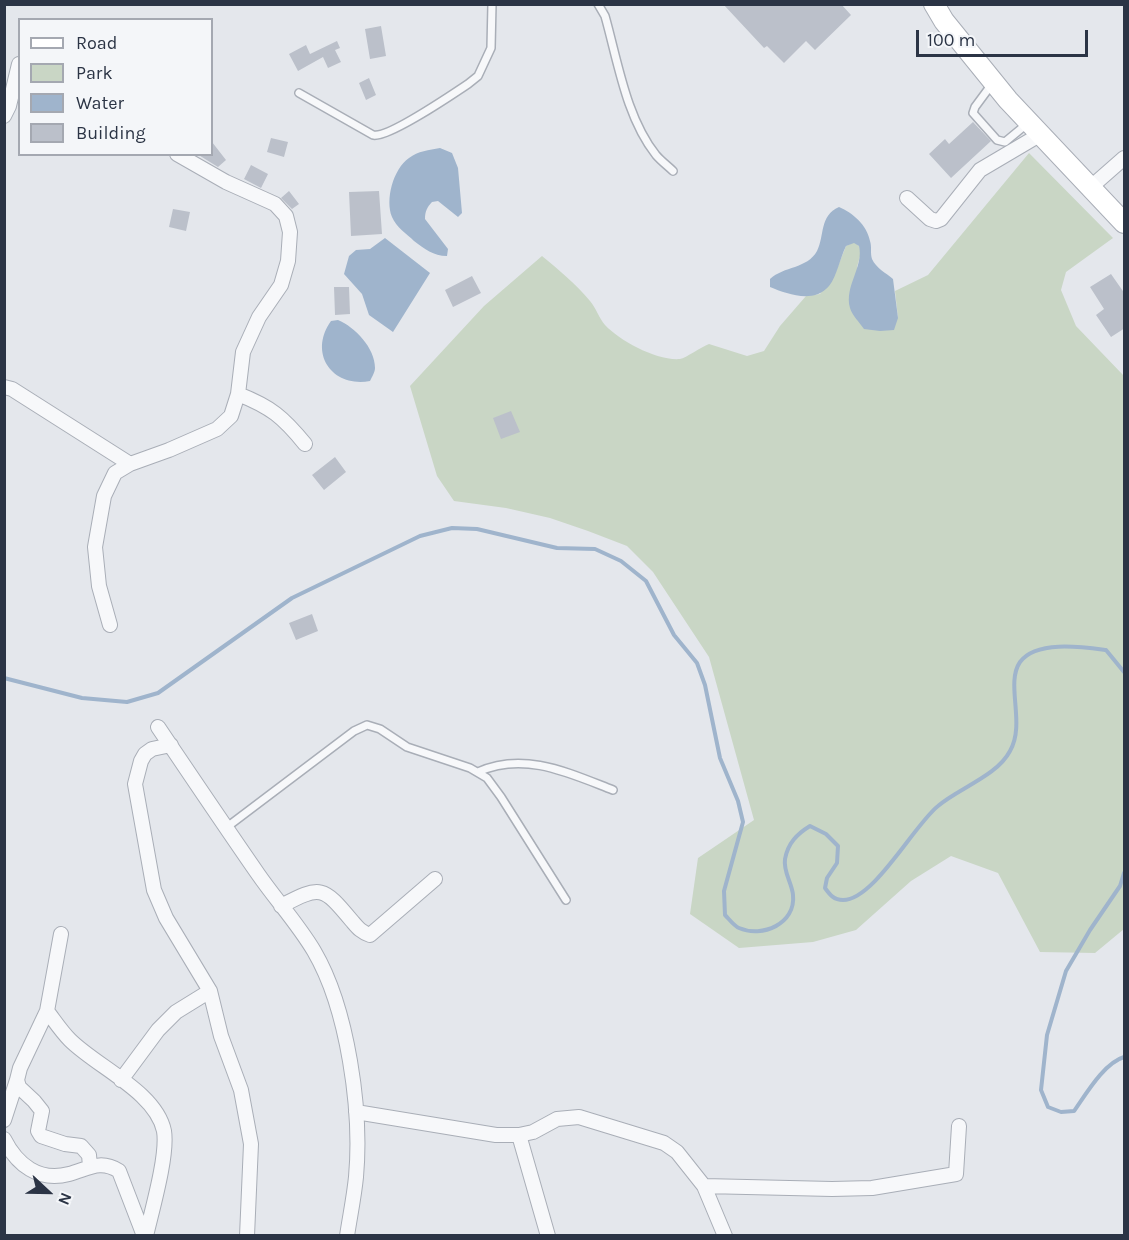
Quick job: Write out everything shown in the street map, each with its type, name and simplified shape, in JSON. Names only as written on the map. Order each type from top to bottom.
[{"type":"main road","points":[[934,4],[944,21],[993,82],[1125,223]]},
{"type":"street","points":[[4,116],[9,106],[18,68]]},
{"type":"street","points":[[907,198],[930,219],[936,221],[941,219],[980,170],[1035,128]]},
{"type":"street","points":[[110,625],[99,586],[96,547],[104,496],[115,473],[130,464],[217,429],[231,416],[238,394],[243,352],[260,317],[281,285],[288,261],[290,231],[286,216],[275,204],[226,182],[180,156]]},
{"type":"street","points":[[1091,187],[1125,158]]},
{"type":"street","points":[[4,387],[12,389],[130,464]]},
{"type":"street","points":[[238,394],[265,405],[287,422],[305,444]]},
{"type":"street","points":[[158,727],[314,951],[332,991],[351,1068],[356,1112],[356,1176],[347,1236]]},
{"type":"street","points":[[171,745],[152,749],[145,754],[135,784],[154,890],[166,918],[210,991],[221,1036],[241,1090],[251,1144],[247,1236]]},
{"type":"street","points":[[281,906],[308,892],[316,891],[329,896],[361,932],[370,935],[435,879]]},
{"type":"street","points":[[4,1120],[20,1068],[47,1011],[61,934]]},
{"type":"street","points":[[121,1080],[158,1030],[177,1012],[210,991]]},
{"type":"street","points":[[47,1011],[70,1040],[142,1097],[158,1113],[164,1132],[164,1151],[145,1236]]},
{"type":"street","points":[[17,1080],[18,1087],[42,1111],[38,1131],[41,1136],[65,1144],[81,1146],[86,1150],[90,1166]]},
{"type":"street","points":[[356,1112],[496,1135],[519,1135],[533,1132],[557,1119],[579,1117],[664,1143],[677,1152],[704,1186],[725,1236]]},
{"type":"street","points":[[704,1186],[872,1188],[956,1174],[959,1126]]},
{"type":"street","points":[[519,1135],[548,1236]]},
{"type":"street","points":[[4,1139],[11,1153],[33,1172],[50,1176],[68,1174],[90,1166],[111,1166],[119,1171],[145,1236]]},
{"type":"lane","points":[[299,93],[373,135],[378,136],[392,131],[468,84],[477,76],[491,48],[492,4]]},
{"type":"lane","points":[[598,4],[605,16],[640,130],[657,156],[673,171]]},
{"type":"lane","points":[[993,82],[975,107],[973,114],[997,140],[1005,142],[1035,128]]},
{"type":"lane","points":[[227,827],[354,731],[367,725],[380,729],[407,747],[470,768],[487,778],[566,900]]},
{"type":"lane","points":[[478,772],[494,765],[524,763],[558,769],[613,790]]},
{"type":"green space","points":[[1029,153],[1113,238],[1066,272],[1061,290],[1076,326],[1124,376],[1124,929],[1095,953],[1040,952],[998,873],[951,856],[911,881],[856,930],[813,942],[739,948],[690,914],[698,858],[754,820],[709,657],[653,572],[627,546],[550,518],[506,508],[454,501],[437,476],[410,386],[484,306],[542,256],[585,295],[603,322],[612,331],[640,349],[671,359],[683,358],[709,344],[747,356],[764,351],[780,326],[806,296],[820,294],[836,271],[846,246],[854,242],[859,246],[861,253],[857,267],[898,318],[895,291],[928,275]]},
{"type":"water","points":[[440,148],[452,153],[458,168],[462,213],[458,217],[438,201],[432,202],[429,206],[425,219],[448,249],[447,256],[429,252],[402,230],[392,217],[389,202],[392,185],[403,163],[416,154]]},
{"type":"water","points":[[839,207],[863,225],[871,243],[871,257],[879,268],[893,279],[898,318],[894,330],[864,329],[851,311],[850,292],[860,254],[859,246],[854,243],[846,246],[829,286],[816,295],[800,296],[770,287],[770,279],[813,257],[828,215]]},
{"type":"water","points":[[385,238],[430,273],[393,332],[369,315],[362,294],[344,274],[349,256],[356,250],[370,249]]},
{"type":"water","points":[[338,320],[357,333],[372,353],[375,368],[370,381],[356,382],[345,379],[335,374],[328,366],[323,356],[322,345],[331,321]]},
{"type":"building","points":[[723,4],[841,4],[851,15],[815,50],[806,41],[784,63],[767,46],[764,48]]},
{"type":"building","points":[[381,26],[386,56],[370,59],[365,29]]},
{"type":"building","points":[[337,41],[340,48],[335,50],[341,62],[328,68],[323,57],[298,71],[289,54],[306,45],[310,54]]},
{"type":"building","points":[[369,78],[376,95],[366,100],[359,83]]},
{"type":"building","points":[[973,122],[991,141],[951,178],[929,154],[945,139],[949,144]]},
{"type":"building","points":[[271,138],[288,142],[284,157],[267,152]]},
{"type":"building","points":[[213,143],[226,160],[218,167],[200,156],[213,156]]},
{"type":"building","points":[[251,165],[268,174],[261,188],[244,179]]},
{"type":"building","points":[[289,191],[299,204],[292,209],[281,198]]},
{"type":"building","points":[[379,191],[382,234],[351,236],[349,192]]},
{"type":"building","points":[[173,209],[190,212],[186,231],[169,227]]},
{"type":"building","points":[[1111,274],[1125,294],[1125,328],[1111,337],[1096,315],[1104,309],[1090,287]]},
{"type":"building","points":[[472,276],[481,293],[453,307],[445,290]]},
{"type":"building","points":[[334,287],[349,287],[350,314],[335,315]]},
{"type":"building","points":[[511,411],[520,432],[501,439],[493,418]]},
{"type":"building","points":[[335,457],[346,472],[324,490],[312,475]]},
{"type":"building","points":[[312,614],[318,631],[296,640],[289,623]]},
{"type":"waterway","points":[[4,678],[82,698],[127,702],[158,693],[292,598],[420,536],[452,528],[477,529],[557,548],[595,549],[621,561],[646,581],[674,635],[697,663],[705,685],[720,758],[738,801],[743,822],[724,891],[725,915],[739,928],[758,931],[776,926],[789,914],[793,895],[785,868],[786,853],[797,836],[805,829],[810,826],[826,834],[838,846],[837,863],[827,878],[825,888],[827,891],[832,897],[840,900],[855,897],[868,888],[880,875],[928,815],[947,799],[987,775],[1004,760],[1010,751],[1016,728],[1014,692],[1016,671],[1020,662],[1027,655],[1037,650],[1060,647],[1106,650],[1124,672]]},
{"type":"waterway","points":[[1124,873],[1120,886],[1066,971],[1047,1035],[1041,1090],[1048,1107],[1061,1112],[1074,1111],[1103,1072],[1124,1057]]}]
